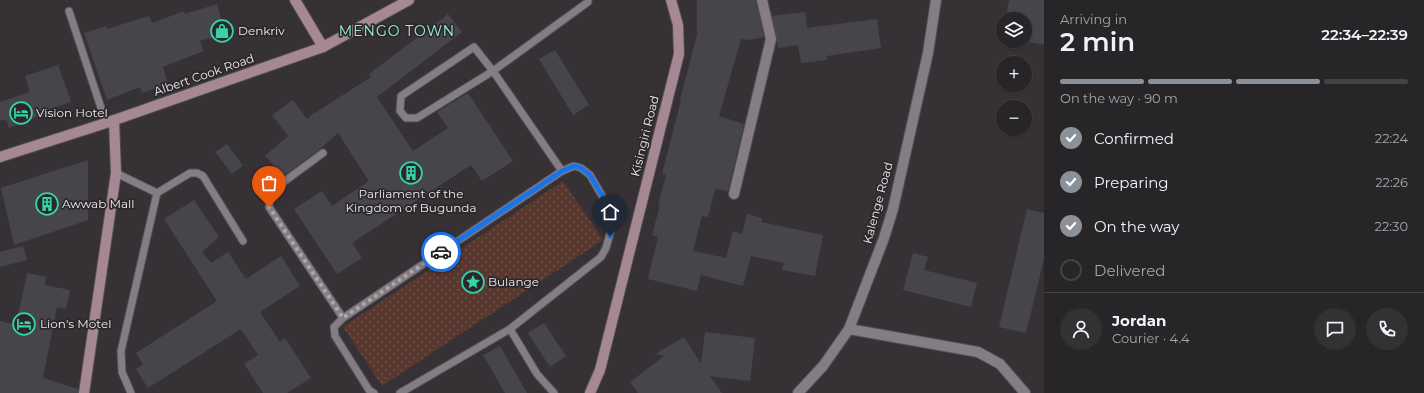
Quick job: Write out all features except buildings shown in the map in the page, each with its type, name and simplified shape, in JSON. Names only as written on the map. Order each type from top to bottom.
[{"type":"main road","points":[[295,0],[322,47]]},
{"type":"main road","name":"Albert Cook Road","points":[[0,157],[110,121],[322,47],[409,0]]},
{"type":"main road","name":"Kisingiri Road","points":[[590,393],[600,370],[679,54],[678,25],[671,0]]},
{"type":"main road","points":[[84,393],[116,173],[110,121]]},
{"type":"street","points":[[734,194],[771,39],[762,0]]},
{"type":"street","name":"Kalenge Road","points":[[798,393],[822,366],[849,329],[884,238],[893,209],[928,53],[936,0]]},
{"type":"street","points":[[849,329],[978,352],[1000,364],[1025,393]]},
{"type":"lane","points":[[562,171],[493,71],[474,47],[401,96],[400,111],[406,118],[417,118],[493,71],[588,2],[588,0]]},
{"type":"lane","points":[[70,12],[110,121]]},
{"type":"lane","points":[[324,153],[274,189],[270,195],[269,207],[343,318]]},
{"type":"lane","points":[[374,393],[370,390],[335,336],[334,327],[343,318],[562,171],[574,166],[581,168],[590,175],[612,212],[613,223],[606,248],[601,257],[510,329],[400,393]]},
{"type":"lane","points":[[131,393],[122,372],[121,351],[158,193],[190,173],[197,172],[203,176],[243,241]]},
{"type":"lane","points":[[116,173],[158,193]]},
{"type":"lane","points":[[510,329],[537,374],[554,393]]},
{"type":"shaded area","points":[[563,181],[603,240],[382,386],[343,327]]},
{"type":"way so far","points":[[269,207],[343,318],[441,252]]},
{"type":"place","name":"Denkriv","points":[[222,31]]},
{"type":"place","name":"Vision Hotel","points":[[21,113]]},
{"type":"place","name":"Parliament of the Kingdom of Bugunda","points":[[411,173]]},
{"type":"place","name":"Awwab Mall","points":[[47,204]]},
{"type":"place","name":"Bulange","points":[[473,282]]},
{"type":"place","name":"Lion's Motel","points":[[24,324]]},
{"type":"district","name":"MENGO TOWN","points":[[397,31]]},
{"type":"route","points":[[441,252],[562,171],[574,166],[581,168],[590,175],[612,212],[613,223],[610,236]]}]
